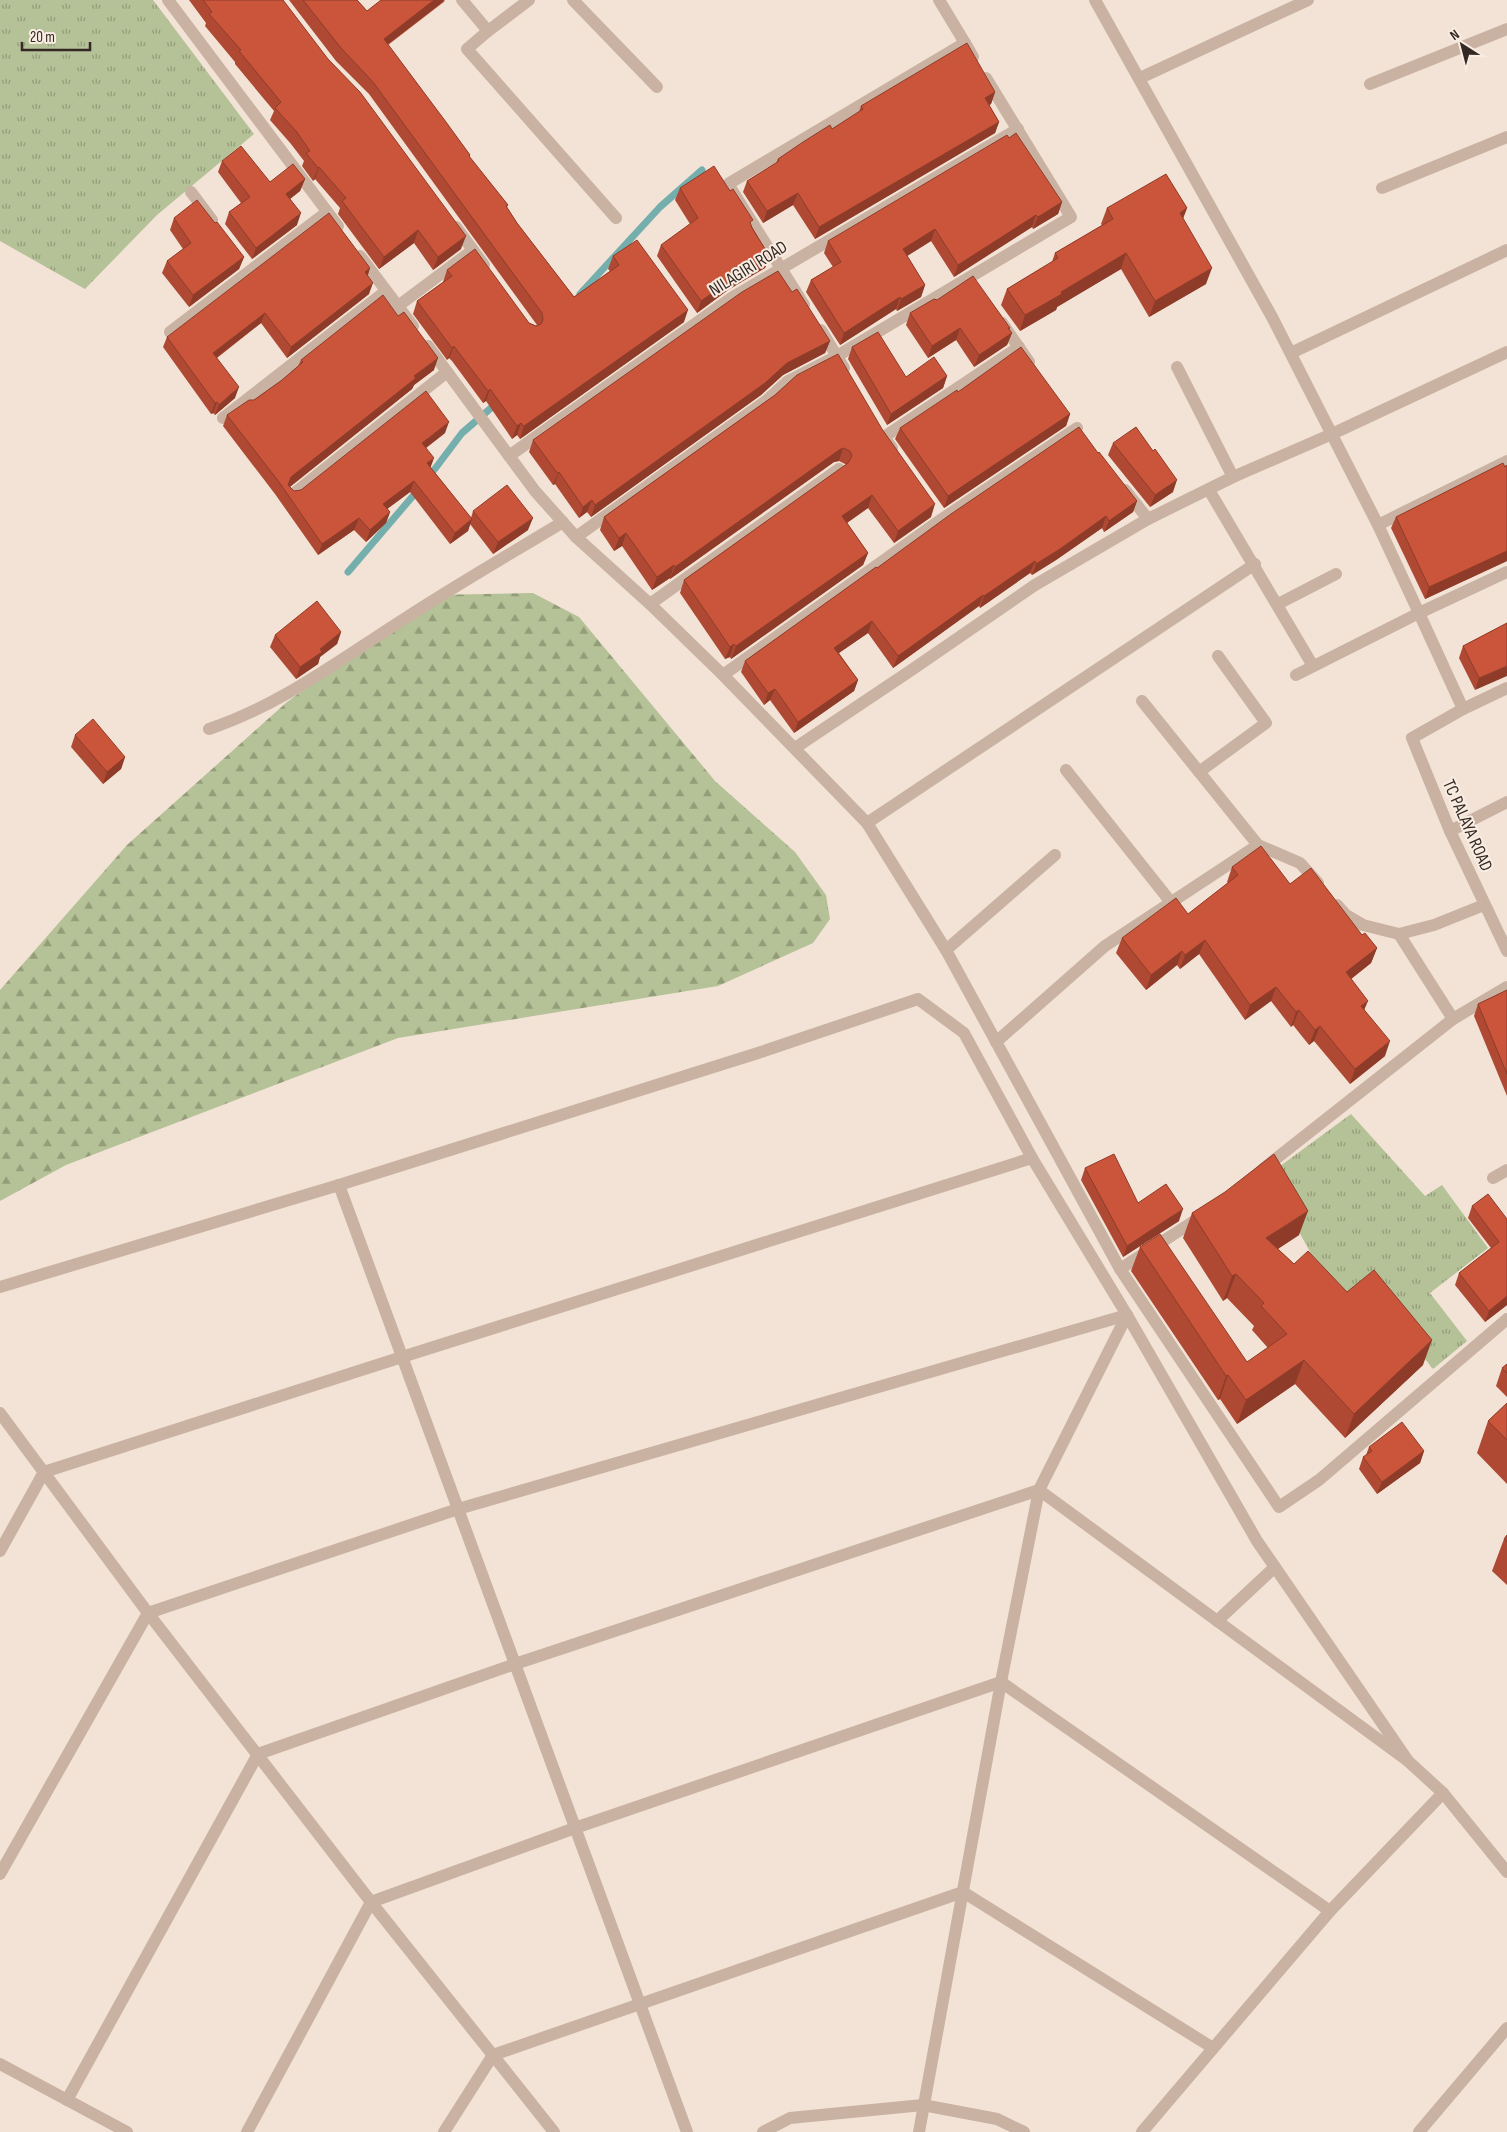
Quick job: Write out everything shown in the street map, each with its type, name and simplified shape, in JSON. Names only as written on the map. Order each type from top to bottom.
[{"type":"street","points":[[168,0],[535,490],[576,537],[650,604],[723,675],[867,823],[946,950],[1120,1269],[1279,1507],[1319,1480],[1507,1319]]},
{"type":"street","points":[[462,0],[488,31]]},
{"type":"street","points":[[530,0],[467,49],[616,218]]},
{"type":"street","points":[[573,0],[657,87]]},
{"type":"street","points":[[576,537],[766,401],[788,381],[974,281],[1070,217],[939,0]]},
{"type":"street","points":[[1095,0],[1291,353],[1378,525],[1464,709],[1507,688]]},
{"type":"street","points":[[1140,78],[1308,0]]},
{"type":"street","points":[[1370,84],[1507,29]]},
{"type":"street","points":[[851,380],[728,184],[964,43]]},
{"type":"street","name":"NILAGIRI ROAD","points":[[509,456],[692,320],[1018,129]]},
{"type":"street","points":[[1382,188],[1507,137]]},
{"type":"street","points":[[191,192],[221,232]]},
{"type":"street","points":[[170,332],[248,267],[327,212]]},
{"type":"street","points":[[450,218],[490,274]]},
{"type":"street","points":[[398,306],[473,250]]},
{"type":"street","points":[[1291,353],[1507,250]]},
{"type":"street","points":[[223,418],[386,291]]},
{"type":"street","points":[[998,316],[1035,369]]},
{"type":"street","points":[[900,459],[882,433],[1019,347]]},
{"type":"street","points":[[795,748],[1035,585],[1148,520],[1233,477],[1332,434],[1507,352]]},
{"type":"street","points":[[1177,367],[1233,477]]},
{"type":"street","points":[[292,495],[447,372]]},
{"type":"street","points":[[723,675],[939,515],[1077,428]]},
{"type":"street","points":[[1378,525],[1507,461]]},
{"type":"street","points":[[650,604],[839,469]]},
{"type":"street","points":[[1118,481],[1148,520]]},
{"type":"street","points":[[1209,490],[1313,666]]},
{"type":"street","points":[[209,729],[238,720],[306,684],[405,618],[563,522]]},
{"type":"street","points":[[867,823],[1254,564]]},
{"type":"street","points":[[1296,675],[1419,613],[1507,572]]},
{"type":"street","points":[[1278,604],[1336,574]]},
{"type":"street","points":[[1199,772],[1266,723],[1218,656]]},
{"type":"street","points":[[1142,701],[1258,845],[1300,863],[1346,916],[1363,925],[1399,934],[1434,926],[1484,905]]},
{"type":"street","name":"TC PALAYA ROAD","points":[[1464,709],[1412,738],[1450,831],[1484,905],[1507,949]]},
{"type":"street","points":[[1066,770],[1170,901]]},
{"type":"street","points":[[1450,831],[1507,802]]},
{"type":"street","points":[[996,1042],[1104,946],[1258,845]]},
{"type":"street","points":[[946,950],[1055,855]]},
{"type":"street","points":[[1399,934],[1453,1019]]},
{"type":"street","points":[[1250,1180],[1453,1019],[1507,987]]},
{"type":"street","points":[[0,1287],[339,1185],[758,1053],[918,999],[964,1033],[1032,1158],[1127,1315],[1256,1541],[1408,1761]]},
{"type":"street","points":[[0,1551],[44,1472],[1032,1158]]},
{"type":"street","points":[[1493,1178],[1507,1170]]},
{"type":"street","points":[[339,1185],[687,2132]]},
{"type":"street","points":[[1120,1269],[1211,1210]]},
{"type":"street","points":[[919,2132],[1001,1682],[1039,1490],[1127,1315]]},
{"type":"street","points":[[0,1874],[148,1613],[458,1509],[1127,1315]]},
{"type":"street","points":[[0,1413],[148,1613],[371,1902],[554,2132]]},
{"type":"street","points":[[1039,1490],[1408,1761],[1443,1793],[1507,1872]]},
{"type":"street","points":[[68,2100],[258,1754],[515,1664],[1039,1490]]},
{"type":"street","points":[[1217,1621],[1274,1567]]},
{"type":"street","points":[[246,2132],[371,1902],[575,1828],[1001,1682]]},
{"type":"street","points":[[1001,1682],[1330,1911]]},
{"type":"street","points":[[1142,2132],[1330,1911],[1443,1793]]},
{"type":"street","points":[[444,2132],[493,2055],[963,1892]]},
{"type":"street","points":[[963,1892],[1213,2048]]},
{"type":"street","points":[[1419,2132],[1507,2028]]},
{"type":"street","points":[[0,2064],[127,2132]]},
{"type":"street","points":[[763,2132],[790,2118],[923,2105],[996,2119],[1024,2132]]},
{"type":"green space","points":[[0,0],[153,0],[254,134],[157,215],[85,289],[0,241]]},
{"type":"green space","points":[[533,593],[579,617],[715,781],[795,852],[826,895],[830,919],[813,943],[718,986],[398,1038],[66,1165],[0,1201],[0,990],[127,845],[287,702],[434,595]]},
{"type":"green space","points":[[1351,1114],[1425,1196],[1442,1185],[1488,1248],[1430,1293],[1467,1341],[1433,1369],[1370,1290],[1328,1294],[1309,1250],[1268,1175]]},
{"type":"building","points":[[203,0],[283,0],[328,59],[360,92],[466,236],[438,257],[418,230],[384,257],[342,201],[346,198],[306,153],[310,151],[296,131],[275,108],[281,102],[239,51],[241,50],[209,14],[212,12]]},
{"type":"building","points":[[303,0],[357,0],[367,11],[381,0],[434,0],[384,39],[469,156],[508,205],[506,206],[517,223],[574,297],[619,265],[613,256],[637,240],[688,310],[524,426],[521,423],[517,426],[490,389],[488,391],[454,346],[452,348],[417,301],[452,276],[447,270],[475,249],[529,323],[536,326],[541,324],[543,320],[542,313],[373,82],[341,48]]},
{"type":"building","points":[[967,43],[995,92],[985,98],[999,122],[819,227],[798,193],[767,211],[747,181],[830,125],[832,129],[863,109],[861,106]]},
{"type":"building","points":[[1016,133],[1062,202],[1038,217],[1036,215],[958,265],[935,229],[903,249],[925,285],[901,299],[900,297],[844,333],[811,280],[841,262],[828,241],[1007,135],[1009,138]]},
{"type":"building","points":[[241,146],[270,182],[293,164],[305,179],[286,194],[301,213],[256,248],[229,212],[250,197],[222,161]]},
{"type":"building","points":[[714,166],[730,191],[733,189],[753,220],[750,222],[752,228],[770,257],[733,278],[701,301],[661,245],[698,218],[680,188]]},
{"type":"building","points":[[1166,174],[1187,208],[1180,213],[1212,268],[1155,301],[1126,253],[1025,315],[1007,289],[1058,258],[1055,253],[1113,219],[1107,208]]},
{"type":"building","points":[[197,200],[244,257],[193,295],[167,261],[191,243],[174,218]]},
{"type":"building","points":[[329,213],[370,268],[365,272],[373,283],[291,347],[265,313],[213,353],[239,387],[219,405],[217,402],[215,403],[167,337]]},
{"type":"building","points":[[778,271],[792,292],[797,289],[830,341],[787,363],[765,383],[595,505],[592,500],[583,507],[559,472],[558,474],[533,440],[742,292]]},
{"type":"building","points":[[973,276],[1012,333],[979,355],[960,328],[932,346],[910,313],[934,299],[937,300]]},
{"type":"building","points":[[383,295],[398,316],[404,312],[438,358],[414,376],[416,378],[291,477],[288,485],[294,491],[301,490],[426,391],[449,422],[422,443],[434,458],[427,463],[472,519],[455,533],[414,481],[383,504],[390,512],[370,530],[359,518],[322,544],[279,482],[227,415],[249,400],[254,400],[282,380],[303,362],[301,360]]},
{"type":"building","points":[[878,332],[906,377],[934,357],[947,376],[891,414],[852,347]]},
{"type":"building","points":[[1021,347],[1070,414],[948,496],[900,428],[957,390],[958,392]]},
{"type":"building","points":[[838,354],[882,429],[935,504],[898,531],[872,495],[842,516],[868,553],[736,646],[734,644],[730,647],[684,580],[848,463],[852,456],[850,451],[843,448],[839,450],[675,567],[674,565],[657,577],[626,533],[619,538],[604,517],[775,395],[797,375]]},
{"type":"building","points":[[1079,427],[1137,501],[1109,521],[1106,516],[1036,564],[1035,561],[983,595],[898,656],[872,621],[834,648],[858,680],[798,722],[775,689],[768,693],[745,661],[951,514]]},
{"type":"building","points":[[1136,427],[1153,451],[1155,449],[1177,480],[1155,495],[1113,443]]},
{"type":"building","points":[[1503,463],[1505,467],[1507,465],[1507,551],[1429,587],[1396,517]]},
{"type":"building","points":[[507,485],[533,518],[498,542],[473,511]]},
{"type":"building","points":[[317,601],[341,632],[320,649],[322,652],[300,667],[275,635]]},
{"type":"building","points":[[1507,623],[1507,666],[1479,678],[1463,646]]},
{"type":"building","points":[[93,719],[125,757],[107,772],[75,735]]},
{"type":"building","points":[[1261,846],[1290,884],[1311,868],[1362,935],[1365,933],[1377,948],[1346,972],[1368,1001],[1361,1006],[1390,1041],[1355,1069],[1320,1026],[1315,1030],[1299,1010],[1296,1012],[1276,987],[1250,1005],[1205,940],[1185,955],[1182,951],[1151,975],[1122,938],[1176,898],[1188,914],[1238,875],[1232,867]]},
{"type":"building","points":[[1507,990],[1507,1074],[1478,1004]]},
{"type":"building","points":[[1114,1154],[1138,1203],[1166,1184],[1183,1209],[1127,1246],[1085,1168]]},
{"type":"building","points":[[1274,1154],[1308,1211],[1266,1238],[1294,1264],[1308,1251],[1347,1292],[1374,1270],[1432,1340],[1354,1414],[1304,1360],[1246,1400],[1228,1375],[1226,1376],[1140,1247],[1160,1234],[1247,1362],[1287,1334],[1261,1306],[1264,1303],[1236,1274],[1232,1276],[1192,1213],[1225,1192]]},
{"type":"building","points":[[1488,1194],[1507,1219],[1507,1296],[1489,1311],[1459,1273],[1499,1242],[1472,1206]]},
{"type":"building","points":[[1507,1364],[1507,1373],[1502,1368]]},
{"type":"building","points":[[1507,1403],[1507,1440],[1488,1421]]},
{"type":"building","points":[[1402,1422],[1424,1451],[1382,1482],[1363,1457],[1372,1451],[1369,1447]]},
{"type":"waterway","points":[[580,294],[660,207],[702,170]]},
{"type":"waterway","points":[[428,478],[462,433],[498,402]]},
{"type":"waterway","points":[[348,572],[418,490]]}]
